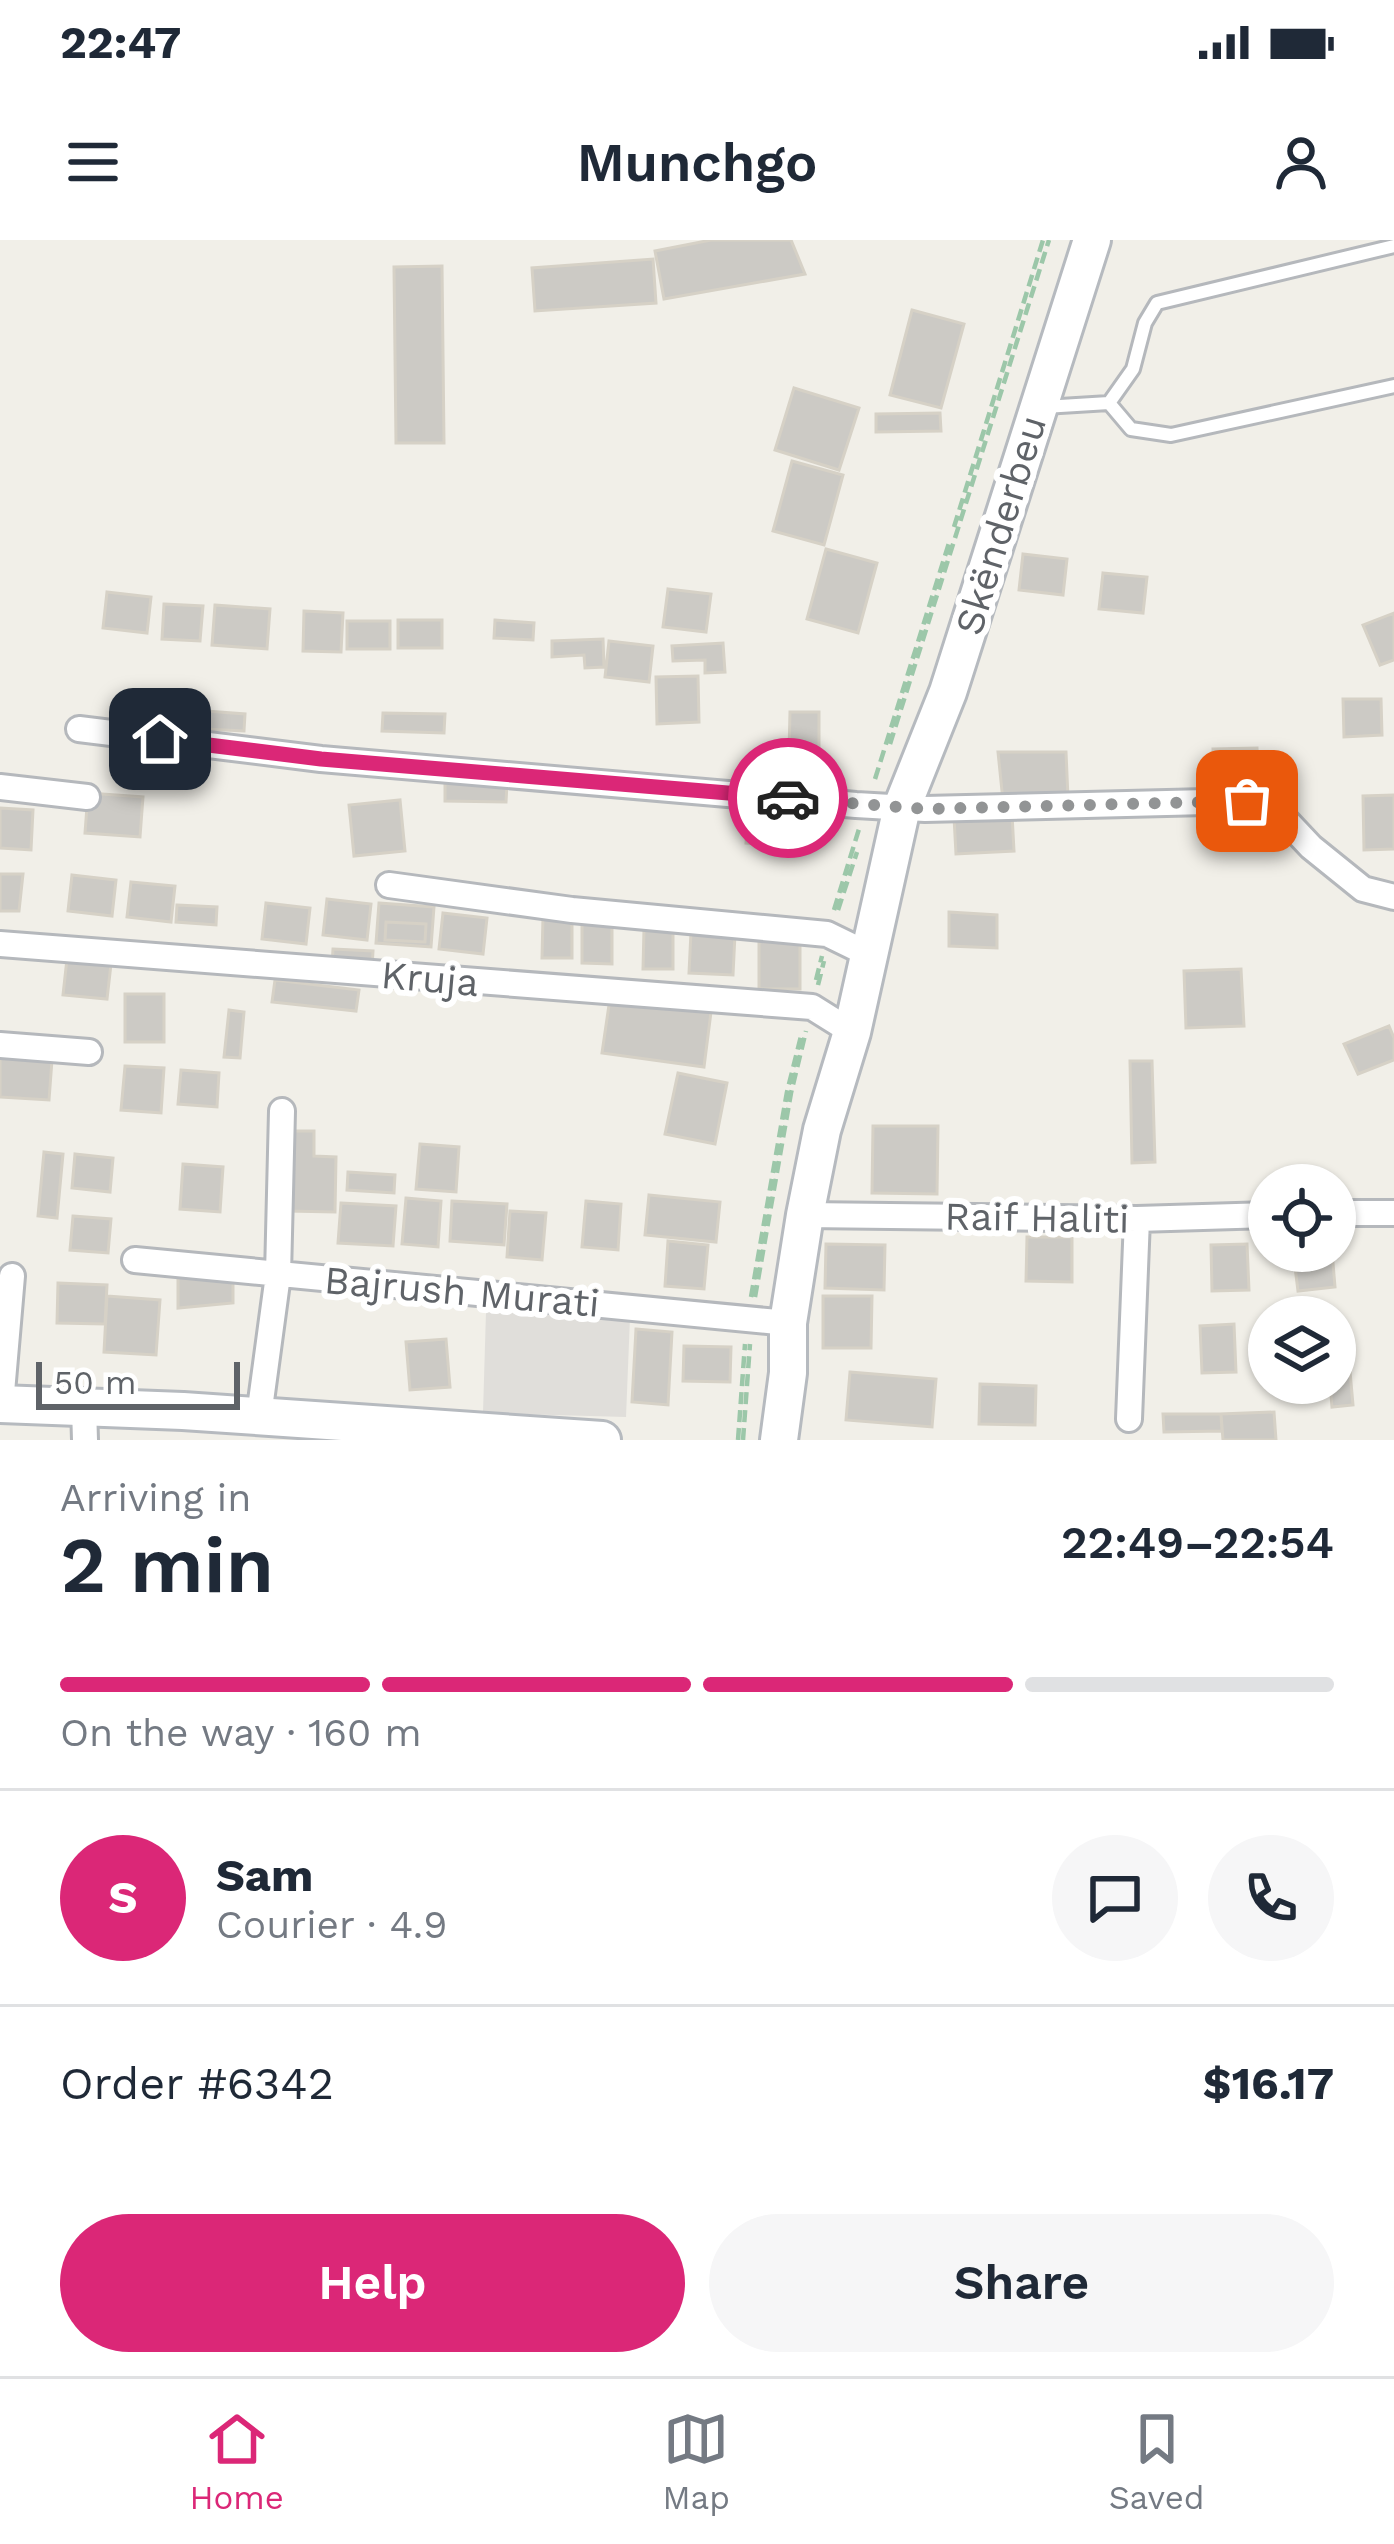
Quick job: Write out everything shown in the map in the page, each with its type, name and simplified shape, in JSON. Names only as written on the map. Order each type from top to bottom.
[{"type":"main road","name":"Skënderbeu","points":[[779,1440],[788,1373],[788,1322],[822,1130],[852,1032],[902,807],[948,692],[1092,240]]},
{"type":"main road","points":[[1,1404],[85,1423],[184,1425],[259,1416],[602,1440]]},
{"type":"street","points":[[79,729],[321,759],[902,807],[1247,801],[1279,813],[1311,847],[1364,890],[1394,897]]},
{"type":"street","points":[[0,787],[87,797]]},
{"type":"street","points":[[389,885],[572,910],[827,934],[868,954]]},
{"type":"street","name":"Kruja","points":[[0,944],[812,1006],[852,1032]]},
{"type":"street","points":[[0,1045],[89,1052]]},
{"type":"street","points":[[259,1416],[278,1275],[283,1111]]},
{"type":"street","points":[[1356,1213],[1394,1213]]},
{"type":"street","name":"Raif Haliti","points":[[806,1215],[1248,1216]]},
{"type":"street","points":[[1129,1419],[1138,1219]]},
{"type":"street","name":"Bajrush Murati","points":[[135,1260],[788,1322]]},
{"type":"street","points":[[1,1404],[12,1276]]},
{"type":"lane","points":[[1109,404],[1133,369],[1145,323],[1157,303],[1394,246]]},
{"type":"lane","points":[[1109,404],[1132,429],[1171,435],[1394,386]]},
{"type":"lane","points":[[1035,408],[1109,404]]},
{"type":"path","points":[[740,1440],[742,1402]]},
{"type":"shaded area","points":[[486,1312],[630,1317],[626,1417],[483,1413]]},
{"type":"building","points":[[711,240],[791,240],[805,274],[664,299],[655,251]]},
{"type":"building","points":[[653,259],[656,303],[535,311],[532,268]]},
{"type":"building","points":[[442,266],[444,443],[396,443],[394,267]]},
{"type":"building","points":[[912,310],[964,324],[941,408],[890,395]]},
{"type":"building","points":[[794,388],[859,408],[839,470],[775,450]]},
{"type":"building","points":[[940,413],[941,431],[876,432],[876,414]]},
{"type":"building","points":[[792,461],[843,475],[824,545],[773,531]]},
{"type":"building","points":[[826,549],[877,563],[858,633],[807,619]]},
{"type":"building","points":[[1023,554],[1067,559],[1063,595],[1019,590]]},
{"type":"building","points":[[1103,573],[1147,577],[1143,613],[1099,609]]},
{"type":"building","points":[[668,589],[711,594],[706,632],[663,627]]},
{"type":"building","points":[[107,592],[151,597],[147,633],[103,628]]},
{"type":"building","points":[[164,604],[203,606],[200,641],[162,639]]},
{"type":"building","points":[[215,605],[270,609],[267,649],[212,645]]},
{"type":"building","points":[[304,611],[343,613],[341,652],[303,651]]},
{"type":"building","points":[[1394,613],[1394,660],[1380,665],[1363,625]]},
{"type":"building","points":[[398,620],[442,620],[442,648],[398,648]]},
{"type":"building","points":[[495,620],[534,623],[533,640],[494,638]]},
{"type":"building","points":[[347,621],[390,621],[390,649],[347,649]]},
{"type":"building","points":[[603,639],[604,667],[585,668],[584,655],[552,657],[552,641]]},
{"type":"building","points":[[609,641],[653,646],[649,682],[605,677]]},
{"type":"building","points":[[723,643],[725,672],[705,673],[705,660],[673,661],[672,646]]},
{"type":"building","points":[[698,676],[699,722],[657,724],[656,677]]},
{"type":"building","points":[[1343,699],[1381,699],[1382,735],[1344,737]]},
{"type":"building","points":[[206,711],[245,714],[244,731],[205,729]]},
{"type":"building","points":[[790,712],[819,712],[819,752],[789,752]]},
{"type":"building","points":[[383,713],[445,714],[444,733],[382,731]]},
{"type":"building","points":[[1257,748],[1258,784],[1214,785],[1213,749]]},
{"type":"building","points":[[998,752],[1066,752],[1068,798],[1003,801]]},
{"type":"building","points":[[445,783],[507,784],[506,802],[445,801]]},
{"type":"building","points":[[88,793],[143,797],[140,837],[85,833]]},
{"type":"building","points":[[1394,795],[1394,849],[1364,850],[1363,796]]},
{"type":"building","points":[[400,800],[405,851],[354,856],[349,805]]},
{"type":"building","points":[[748,803],[803,807],[801,847],[746,843]]},
{"type":"building","points":[[0,808],[33,810],[31,850],[0,848]]},
{"type":"building","points":[[1012,814],[1014,851],[956,854],[954,817]]},
{"type":"building","points":[[0,874],[23,874],[19,911],[0,911]]},
{"type":"building","points":[[72,875],[116,880],[112,916],[68,911]]},
{"type":"building","points":[[131,882],[175,886],[171,922],[127,917]]},
{"type":"building","points":[[327,899],[371,904],[367,940],[323,935]]},
{"type":"building","points":[[266,903],[310,908],[306,944],[262,939]]},
{"type":"building","points":[[379,903],[434,907],[431,947],[376,943]]},
{"type":"building","points":[[177,905],[217,907],[216,925],[176,922]]},
{"type":"building","points":[[949,912],[997,915],[997,948],[949,946]]},
{"type":"building","points":[[443,913],[487,918],[483,954],[439,949]]},
{"type":"building","points":[[543,917],[572,918],[572,958],[542,958]]},
{"type":"building","points":[[386,922],[426,924],[425,942],[385,940]]},
{"type":"building","points":[[582,923],[612,923],[612,964],[582,963]]},
{"type":"building","points":[[644,929],[673,929],[673,969],[643,969]]},
{"type":"building","points":[[691,932],[735,934],[733,975],[689,973]]},
{"type":"building","points":[[759,941],[800,941],[800,989],[759,989]]},
{"type":"building","points":[[333,949],[373,951],[372,969],[332,966]]},
{"type":"building","points":[[67,959],[111,964],[107,999],[63,995]]},
{"type":"building","points":[[1241,969],[1244,1026],[1186,1028],[1184,971]]},
{"type":"building","points":[[275,980],[359,990],[356,1011],[272,1002]]},
{"type":"building","points":[[125,994],[164,994],[164,1042],[125,1042]]},
{"type":"building","points":[[610,998],[711,1012],[704,1067],[602,1053]]},
{"type":"building","points":[[229,1010],[244,1012],[240,1058],[224,1057]]},
{"type":"building","points":[[1389,1026],[1394,1060],[1358,1074],[1344,1044]]},
{"type":"building","points":[[0,1057],[52,1060],[49,1100],[0,1097]]},
{"type":"building","points":[[1130,1061],[1152,1061],[1155,1162],[1132,1163]]},
{"type":"building","points":[[125,1066],[164,1068],[161,1113],[121,1110]]},
{"type":"building","points":[[181,1070],[219,1073],[217,1107],[178,1104]]},
{"type":"building","points":[[678,1073],[727,1083],[715,1144],[665,1134]]},
{"type":"building","points":[[873,1126],[938,1126],[937,1194],[872,1193]]},
{"type":"building","points":[[289,1131],[314,1131],[314,1156],[336,1157],[335,1212],[288,1211]]},
{"type":"building","points":[[420,1144],[459,1147],[456,1192],[416,1189]]},
{"type":"building","points":[[44,1152],[63,1154],[57,1218],[38,1216]]},
{"type":"building","points":[[75,1154],[113,1158],[110,1192],[72,1188]]},
{"type":"building","points":[[183,1164],[223,1167],[220,1212],[180,1209]]},
{"type":"building","points":[[348,1172],[395,1175],[394,1193],[347,1190]]},
{"type":"building","points":[[649,1195],[720,1202],[716,1242],[645,1235]]},
{"type":"building","points":[[406,1198],[441,1201],[438,1247],[402,1244]]},
{"type":"building","points":[[452,1201],[507,1204],[504,1245],[450,1241]]},
{"type":"building","points":[[586,1201],[621,1204],[618,1250],[582,1247]]},
{"type":"building","points":[[341,1203],[396,1206],[393,1246],[338,1243]]},
{"type":"building","points":[[510,1211],[546,1213],[542,1260],[507,1257]]},
{"type":"building","points":[[73,1216],[111,1219],[108,1253],[70,1250]]},
{"type":"building","points":[[1027,1237],[1072,1237],[1072,1282],[1026,1281]]},
{"type":"building","points":[[668,1241],[708,1245],[704,1289],[665,1286]]},
{"type":"building","points":[[826,1244],[885,1245],[884,1290],[825,1288]]},
{"type":"building","points":[[1247,1244],[1249,1290],[1212,1291],[1211,1245]]},
{"type":"building","points":[[1296,1272],[1334,1272],[1335,1287],[1298,1291]]},
{"type":"building","points":[[178,1274],[233,1274],[233,1303],[178,1308]]},
{"type":"building","points":[[58,1283],[107,1285],[105,1324],[57,1323]]},
{"type":"building","points":[[107,1296],[160,1300],[156,1355],[104,1352]]},
{"type":"building","points":[[823,1296],[872,1296],[871,1348],[823,1348]]},
{"type":"building","points":[[1234,1324],[1236,1372],[1202,1373],[1200,1326]]},
{"type":"building","points":[[636,1329],[672,1332],[668,1405],[632,1402]]},
{"type":"building","points":[[446,1339],[450,1387],[410,1390],[406,1342]]},
{"type":"building","points":[[684,1346],[731,1347],[730,1382],[683,1381]]},
{"type":"building","points":[[850,1372],[936,1379],[932,1427],[846,1420]]},
{"type":"building","points":[[980,1384],[1036,1386],[1035,1425],[979,1424]]},
{"type":"building","points":[[1274,1412],[1276,1440],[1223,1440],[1221,1414]]},
{"type":"building","points":[[1163,1414],[1221,1414],[1222,1431],[1164,1432]]},
{"type":"way so far","points":[[788,798],[925,809],[1247,801]]},
{"type":"route","points":[[160,739],[321,759],[788,798]]}]
